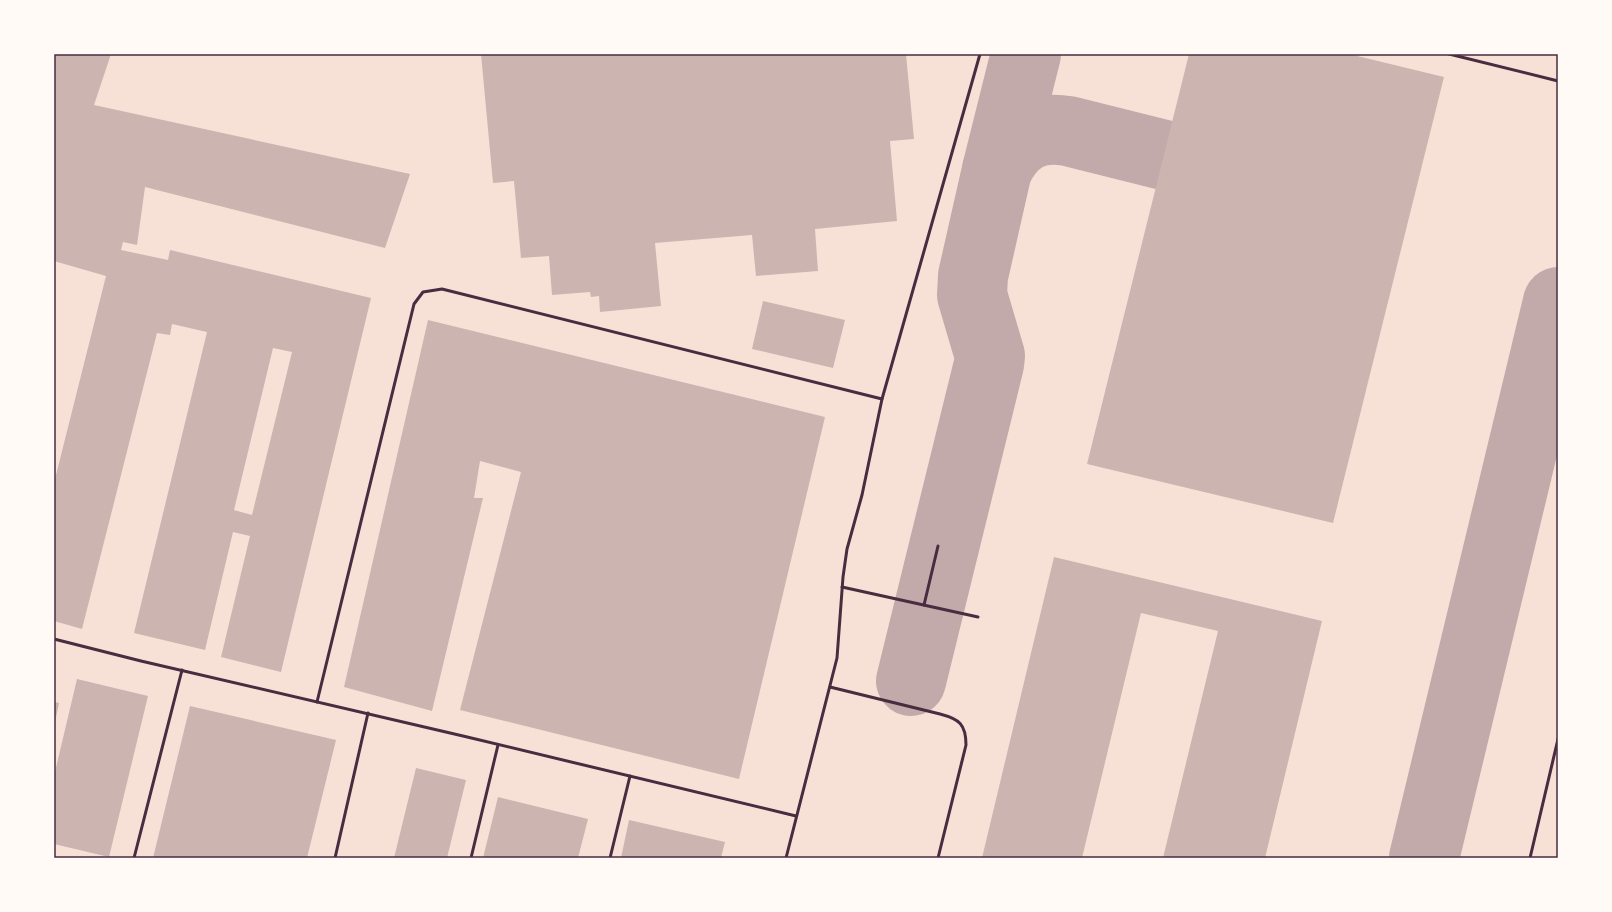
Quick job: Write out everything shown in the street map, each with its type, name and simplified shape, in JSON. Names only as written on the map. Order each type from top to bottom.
[{"type":"lane","points":[[786,858],[837,658],[842,587],[847,549],[862,495],[882,399],[980,54]]},
{"type":"lane","points":[[1449,54],[1558,81]]},
{"type":"lane","points":[[317,702],[414,304],[423,292],[442,289],[882,399]]},
{"type":"lane","points":[[924,605],[938,546]]},
{"type":"lane","points":[[842,587],[978,617]]},
{"type":"lane","points":[[54,639],[796,816]]},
{"type":"lane","points":[[134,858],[182,670]]},
{"type":"lane","points":[[830,687],[947,716],[954,718],[961,724],[966,734],[966,745],[938,858]]},
{"type":"lane","points":[[335,858],[368,713]]},
{"type":"lane","points":[[1530,858],[1558,739]]},
{"type":"lane","points":[[471,858],[498,745]]},
{"type":"lane","points":[[610,858],[630,776]]},
{"type":"building","points":[[54,54],[111,54],[94,105],[410,174],[385,248],[145,187],[137,245],[123,242],[121,250],[168,260],[170,250],[371,298],[281,672],[221,657],[250,536],[233,532],[205,650],[134,633],[207,332],[172,324],[170,335],[157,333],[82,629],[54,621],[54,483],[106,276],[54,261]],"holes":[[[273,348],[292,352],[252,515],[234,510]]]},
{"type":"building","points":[[481,54],[906,54],[914,139],[890,141],[897,221],[815,229],[818,271],[756,276],[752,235],[655,243],[661,306],[600,312],[599,296],[591,297],[590,292],[552,295],[549,256],[521,258],[514,181],[493,183]]},
{"type":"building","points":[[1189,54],[1349,54],[1444,77],[1333,523],[1087,464]]},
{"type":"building","points":[[763,301],[845,320],[833,368],[752,349]]},
{"type":"building","points":[[428,320],[825,417],[739,779],[460,710],[521,472],[480,461],[474,498],[483,498],[432,711],[344,687]]},
{"type":"building","points":[[1054,557],[1322,621],[1265,858],[1163,858],[1218,631],[1141,613],[1082,858],[982,858]]},
{"type":"building","points":[[77,679],[148,696],[109,857],[54,844],[54,776]]},
{"type":"building","points":[[54,702],[59,703],[55,722],[54,722]]},
{"type":"building","points":[[190,706],[336,740],[307,858],[153,858]]},
{"type":"building","points":[[416,768],[466,780],[447,858],[394,858]]},
{"type":"building","points":[[498,797],[588,819],[578,858],[483,858]]},
{"type":"building","points":[[629,820],[725,842],[721,858],[621,858]]},
{"type":"taxiway","points":[[911,681],[989,364],[990,356],[972,295],[973,276],[997,170],[1026,54]]},
{"type":"taxiway","points":[[997,170],[1003,159],[1017,142],[1025,137],[1045,130],[1068,131],[1164,155]]},
{"type":"taxiway","points":[[1424,858],[1558,302]]}]
